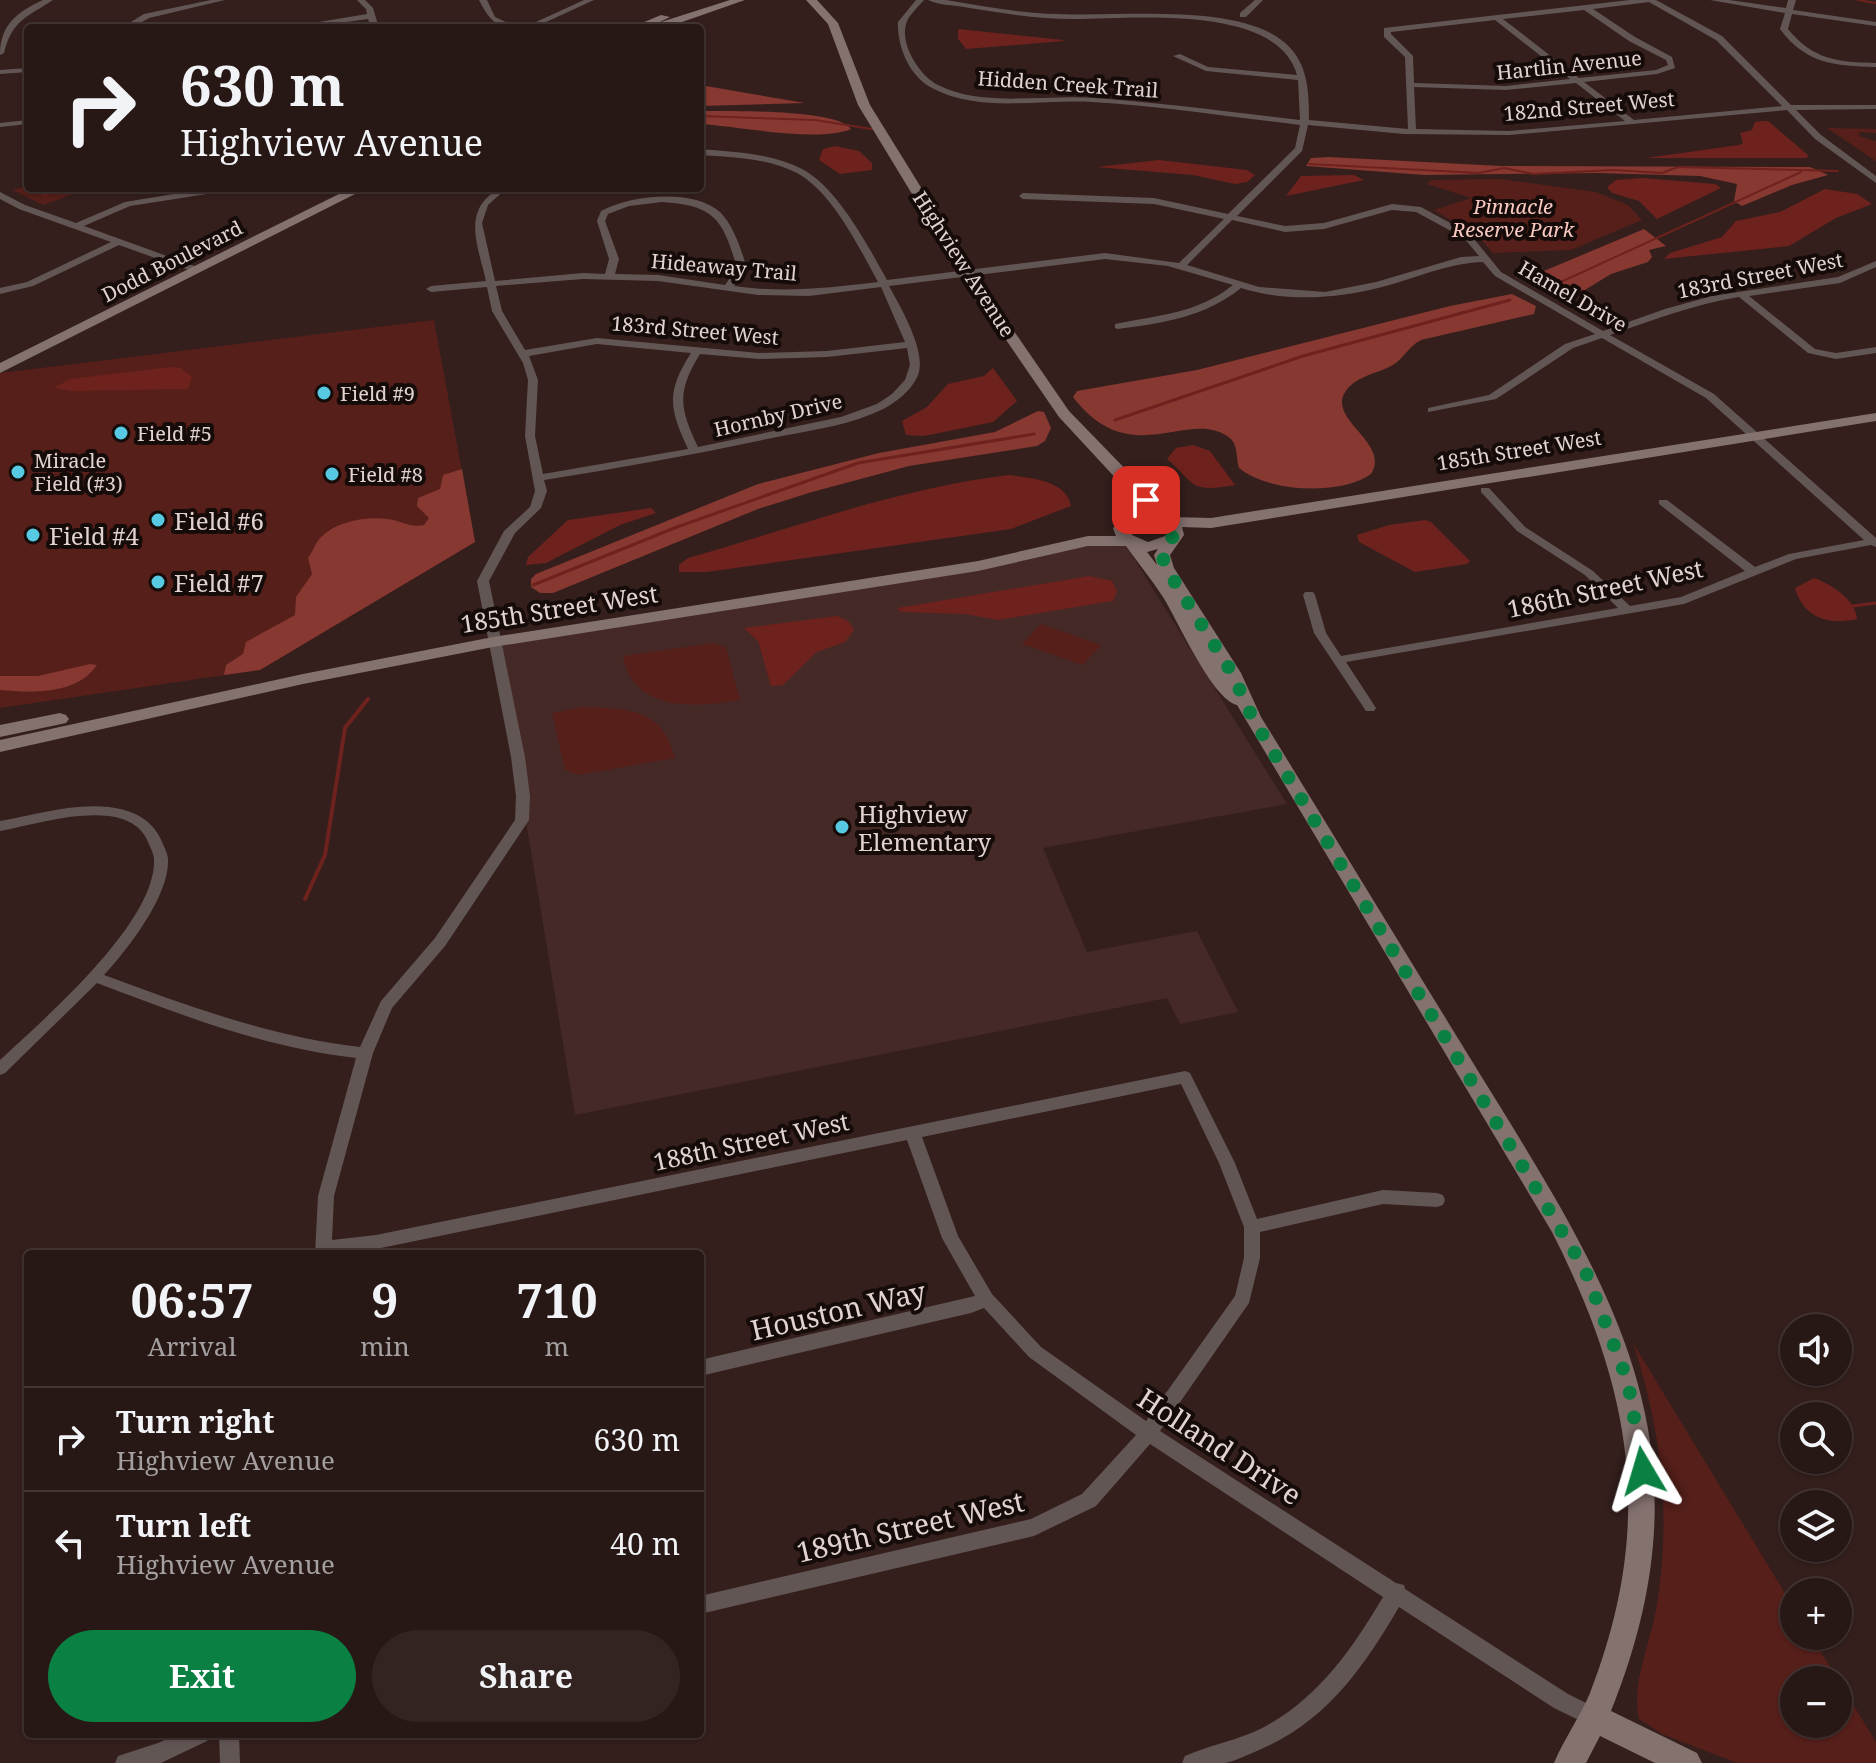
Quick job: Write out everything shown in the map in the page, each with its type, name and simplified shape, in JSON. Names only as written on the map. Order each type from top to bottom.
[{"type":"street","points":[[0,53],[5,31],[12,21],[49,0]]},
{"type":"street","points":[[132,24],[147,16],[221,0]]},
{"type":"street","points":[[361,0],[374,24]]},
{"type":"street","points":[[483,0],[492,18],[506,24]]},
{"type":"street","points":[[536,24],[590,0]]},
{"type":"street","points":[[647,24],[718,0]]},
{"type":"street","points":[[666,24],[740,0]]},
{"type":"street","name":"Highview Avenue","points":[[798,0],[823,26],[840,73],[864,105],[967,273],[1068,419],[1176,531],[1162,555],[1166,568],[1232,673],[1252,717],[1560,1225],[1596,1293],[1615,1341],[1638,1429],[1643,1511],[1631,1600],[1595,1718],[1569,1763]]},
{"type":"street","name":"Highview Avenue","points":[[811,0],[837,32],[864,105]]},
{"type":"street","name":"Hidden Creek Trail","points":[[920,0],[902,22],[902,40],[923,78],[944,91],[974,97],[1097,100],[1304,123]]},
{"type":"street","points":[[932,0],[1048,16],[1116,17],[1174,10],[1223,11]]},
{"type":"street","points":[[1181,266],[1297,153],[1304,123],[1303,65],[1294,49],[1271,27],[1239,14],[1259,0]]},
{"type":"street","points":[[1412,129],[1409,56],[1387,35],[1387,30],[1650,0],[1689,18],[1719,38],[1830,147],[1876,180]]},
{"type":"street","points":[[1714,0],[1876,24]]},
{"type":"street","points":[[1792,0],[1783,24],[1786,32],[1817,60],[1876,65]]},
{"type":"street","name":"Hartlin Avenue","points":[[1411,85],[1492,88],[1579,81],[1662,71],[1672,64],[1587,8]]},
{"type":"street","points":[[315,24],[371,16]]},
{"type":"street","points":[[1497,18],[1631,122]]},
{"type":"street","points":[[1177,56],[1211,70],[1303,78]]},
{"type":"street","points":[[0,72],[24,70]]},
{"type":"street","name":"182nd Street West","points":[[1304,123],[1505,133],[1786,105],[1876,107]]},
{"type":"street","points":[[0,125],[24,122]]},
{"type":"street","points":[[704,153],[769,161],[814,179],[835,201],[913,344]]},
{"type":"street","points":[[77,226],[128,204],[202,192]]},
{"type":"street","name":"Dodd Boulevard","points":[[0,369],[332,192]]},
{"type":"street","name":"Dodd Boulevard","points":[[0,357],[352,192]]},
{"type":"street","points":[[324,1250],[326,1196],[365,1053],[386,1005],[440,942],[522,820],[523,796],[518,757],[483,581],[510,531],[535,508],[541,491],[530,436],[533,380],[497,311],[478,219],[484,204],[498,192]]},
{"type":"street","points":[[0,195],[190,268]]},
{"type":"street","name":"Hamel Drive","points":[[1023,196],[1154,201],[1274,228],[1306,229],[1387,208],[1413,208],[1467,236],[1498,274],[1703,392],[1875,542]]},
{"type":"street","points":[[609,277],[614,259],[601,221],[604,213],[629,202],[673,200],[707,208],[721,219],[742,268],[727,288]]},
{"type":"street","points":[[0,291],[30,284],[118,242]]},
{"type":"street","name":"Hideaway Trail","points":[[431,289],[550,277],[609,277],[658,278],[788,293],[882,285],[1105,256],[1147,258],[1238,286],[1279,294],[1336,294],[1461,260],[1483,259]]},
{"type":"street","name":"183rd Street West","points":[[1432,410],[1467,405],[1500,394],[1561,350],[1704,300],[1840,280],[1876,264]]},
{"type":"street","points":[[1118,326],[1199,312],[1219,302],[1238,286]]},
{"type":"street","points":[[1741,294],[1812,351],[1836,356],[1876,350]]},
{"type":"street","name":"183rd Street West","points":[[522,354],[597,341],[642,342],[697,351],[800,356],[913,344]]},
{"type":"street","name":"Hornby Drive","points":[[539,478],[695,452],[879,407],[901,392],[913,374],[913,344]]},
{"type":"street","points":[[695,452],[674,401],[678,382],[697,351]]},
{"type":"street","name":"185th Street West","points":[[1171,541],[1485,490],[1876,417]]},
{"type":"street","name":"Highview Avenue","points":[[1068,419],[1073,434],[1130,503],[1128,520],[1121,532],[1170,595],[1218,677],[1252,717]]},
{"type":"street","name":"185th Street West","points":[[1166,520],[1211,523],[1761,440],[1876,427]]},
{"type":"street","points":[[1485,490],[1521,529],[1589,573],[1627,610]]},
{"type":"street","points":[[1663,502],[1754,572]]},
{"type":"street","points":[[1128,520],[1143,516],[1166,520]]},
{"type":"street","name":"185th Street West","points":[[0,731],[492,637],[994,553],[1128,520]]},
{"type":"street","name":"185th Street West","points":[[0,746],[492,637],[903,579],[1088,541],[1131,542]]},
{"type":"street","points":[[1131,542],[1153,547],[1171,541]]},
{"type":"street","name":"186th Street West","points":[[1338,660],[1693,598],[1799,554],[1875,542]]},
{"type":"street","points":[[1309,595],[1317,628],[1370,708]]},
{"type":"street","points":[[0,826],[102,811],[134,819],[156,838],[162,858],[152,898],[125,943],[95,977],[0,1069]]},
{"type":"street","points":[[95,977],[207,1020],[323,1049],[365,1053]]},
{"type":"street","name":"188th Street West","points":[[330,1250],[1185,1077],[1227,1163],[1252,1227]]},
{"type":"street","name":"Holland Drive","points":[[912,1132],[950,1238],[986,1299],[1035,1352],[1148,1433],[1561,1701],[1595,1718]]},
{"type":"street","points":[[1252,1227],[1383,1197],[1437,1200]]},
{"type":"street","name":"189th Street West","points":[[704,1604],[961,1541],[1034,1527],[1089,1500],[1148,1433],[1243,1298],[1252,1258],[1252,1227]]},
{"type":"street","name":"Houston Way","points":[[704,1367],[971,1306],[986,1299]]},
{"type":"street","points":[[1192,1763],[1241,1750],[1305,1716],[1350,1671],[1397,1592]]},
{"type":"street","points":[[1595,1718],[1687,1763]]},
{"type":"street","points":[[125,1763],[160,1753],[192,1738]]},
{"type":"street","points":[[229,1738],[230,1763]]},
{"type":"shaded area","points":[[958,29],[1064,41],[966,49],[958,39]]},
{"type":"shaded area","points":[[704,86],[805,103],[704,106]]},
{"type":"shaded area","points":[[704,111],[804,115],[842,122],[851,129],[837,133],[799,134],[704,124]]},
{"type":"shaded area","points":[[1768,121],[1808,155],[1807,158],[1646,158],[1739,145],[1743,143],[1740,133],[1752,130],[1755,122]]},
{"type":"shaded area","points":[[835,146],[859,151],[872,163],[872,170],[840,174],[819,160],[823,149]]},
{"type":"shaded area","points":[[1311,158],[1501,166],[1810,167],[1828,175],[1792,185],[1742,206],[1734,201],[1737,184],[1700,176],[1598,173],[1424,175],[1306,166]]},
{"type":"shaded area","points":[[1159,160],[1247,170],[1255,175],[1247,182],[1235,184],[1193,175],[1096,167]]},
{"type":"shaded area","points":[[1354,175],[1364,180],[1286,196],[1301,176]]},
{"type":"shaded area","points":[[1642,178],[1715,184],[1721,188],[1657,219],[1639,201],[1612,193],[1607,187],[1616,180]]},
{"type":"shaded area","points":[[1825,189],[1857,194],[1872,204],[1836,218],[1789,246],[1664,259],[1670,253],[1722,237],[1736,221],[1780,212]]},
{"type":"shaded area","points":[[1644,229],[1666,246],[1649,250],[1652,257],[1648,262],[1611,274],[1580,293],[1558,291],[1555,284],[1532,276]]},
{"type":"shaded area","points":[[1512,294],[1536,306],[1534,314],[1421,340],[1393,365],[1349,387],[1342,398],[1343,409],[1366,440],[1375,462],[1371,474],[1341,486],[1304,488],[1268,482],[1239,468],[1233,442],[1215,431],[1197,429],[1138,435],[1117,431],[1095,420],[1073,397],[1077,391],[1197,370],[1450,306]]},
{"type":"shaded area","points":[[181,368],[192,377],[188,389],[71,391],[54,388],[70,379]]},
{"type":"shaded area","points":[[993,368],[1017,401],[993,422],[924,436],[906,435],[902,421],[927,407],[948,384],[984,376]]},
{"type":"shaded area","points":[[1038,411],[1044,412],[1051,428],[1045,441],[1037,446],[909,466],[812,492],[758,509],[553,593],[540,593],[531,587],[531,579],[536,574],[758,484],[879,453],[995,432]]},
{"type":"shaded area","points":[[1193,445],[1210,451],[1235,485],[1209,488],[1195,485],[1167,459],[1176,448]]},
{"type":"shaded area","points":[[462,469],[475,542],[260,670],[224,675],[226,665],[243,654],[246,642],[295,615],[296,597],[312,574],[308,558],[321,537],[344,523],[362,519],[388,519],[424,525],[429,518],[417,506],[418,498],[440,489],[443,475]]},
{"type":"shaded area","points":[[1009,475],[1055,486],[1068,497],[1071,506],[1011,529],[707,572],[679,572],[679,565],[688,558],[847,510],[927,489]]},
{"type":"shaded area","points":[[651,508],[656,513],[620,525],[546,563],[526,565],[528,557],[568,520]]},
{"type":"shaded area","points":[[1425,520],[1431,522],[1470,561],[1415,572],[1359,542],[1357,535],[1389,525]]},
{"type":"shaded area","name":"Highview Elementary","points":[[1123,541],[1287,804],[1043,848],[1087,952],[1197,931],[1238,1012],[1180,1024],[1167,998],[575,1115],[495,637]]},
{"type":"shaded area","points":[[1089,576],[1112,581],[1117,591],[1113,601],[998,620],[965,614],[901,612],[897,608]]},
{"type":"shaded area","points":[[1814,578],[1828,584],[1847,599],[1857,619],[1827,620],[1811,613],[1795,588]]},
{"type":"shaded area","points":[[837,616],[849,622],[854,630],[845,642],[817,652],[783,685],[771,686],[758,641],[744,628]]},
{"type":"shaded area","points":[[97,665],[88,675],[66,687],[25,692],[0,690],[0,676],[38,676]]},
{"type":"green space","points":[[1827,128],[1876,129],[1876,133],[1860,132],[1859,136],[1876,141],[1876,161]]},
{"type":"green space","name":"Pinnacle Reserve Park","points":[[1500,179],[1596,192],[1628,205],[1642,220],[1571,250],[1493,253],[1478,236],[1434,210],[1471,198],[1427,184],[1431,180]]},
{"type":"green space","points":[[24,187],[24,192],[79,192],[43,205],[13,190]]},
{"type":"green space","points":[[434,320],[475,542],[260,670],[0,708],[0,373]]},
{"type":"green space","points":[[1041,624],[1101,645],[1083,665],[1022,644]]},
{"type":"green space","points":[[713,643],[726,647],[740,700],[686,704],[653,697],[639,688],[629,674],[623,656]]},
{"type":"green space","points":[[583,707],[628,711],[652,720],[669,741],[675,758],[578,775],[565,770],[552,713]]},
{"type":"green space","points":[[1633,1343],[1780,1585],[1780,1650],[1820,1650],[1829,1666],[1780,1666],[1780,1738],[1852,1738],[1852,1703],[1876,1742],[1876,1763],[1737,1763],[1662,1734],[1639,1719],[1639,1678],[1661,1576],[1663,1509],[1657,1442]]},
{"type":"waterway","points":[[1858,0],[1876,3]]},
{"type":"waterway","points":[[704,116],[815,120],[872,129]]},
{"type":"waterway","points":[[1309,164],[1479,173],[1504,168],[1533,174],[1613,170],[1662,173],[1678,167],[1838,171]]},
{"type":"waterway","points":[[1556,284],[1552,286],[1801,172]]},
{"type":"waterway","points":[[44,195],[54,192]]},
{"type":"waterway","points":[[1115,420],[1303,356],[1510,300]]},
{"type":"waterway","points":[[533,585],[677,527],[858,463],[1034,434]]},
{"type":"waterway","points":[[1853,606],[1876,603]]},
{"type":"waterway","points":[[305,899],[325,855],[345,728],[368,699]]},
{"type":"place","name":"Field #9","points":[[324,393]]},
{"type":"place","name":"Field #5","points":[[121,433]]},
{"type":"place","name":"Miracle Field (#3)","points":[[18,472]]},
{"type":"place","name":"Field #8","points":[[332,474]]},
{"type":"place","name":"Field #6","points":[[158,520]]},
{"type":"place","name":"Field #4","points":[[33,535]]},
{"type":"place","name":"Field #7","points":[[158,582]]},
{"type":"place","name":"Highview Elementary","points":[[842,827]]},
{"type":"route","points":[[1146,500],[1176,531],[1162,555],[1166,568],[1206,628],[1232,673],[1252,717],[1585,1270],[1615,1341],[1628,1382],[1643,1471]]}]
